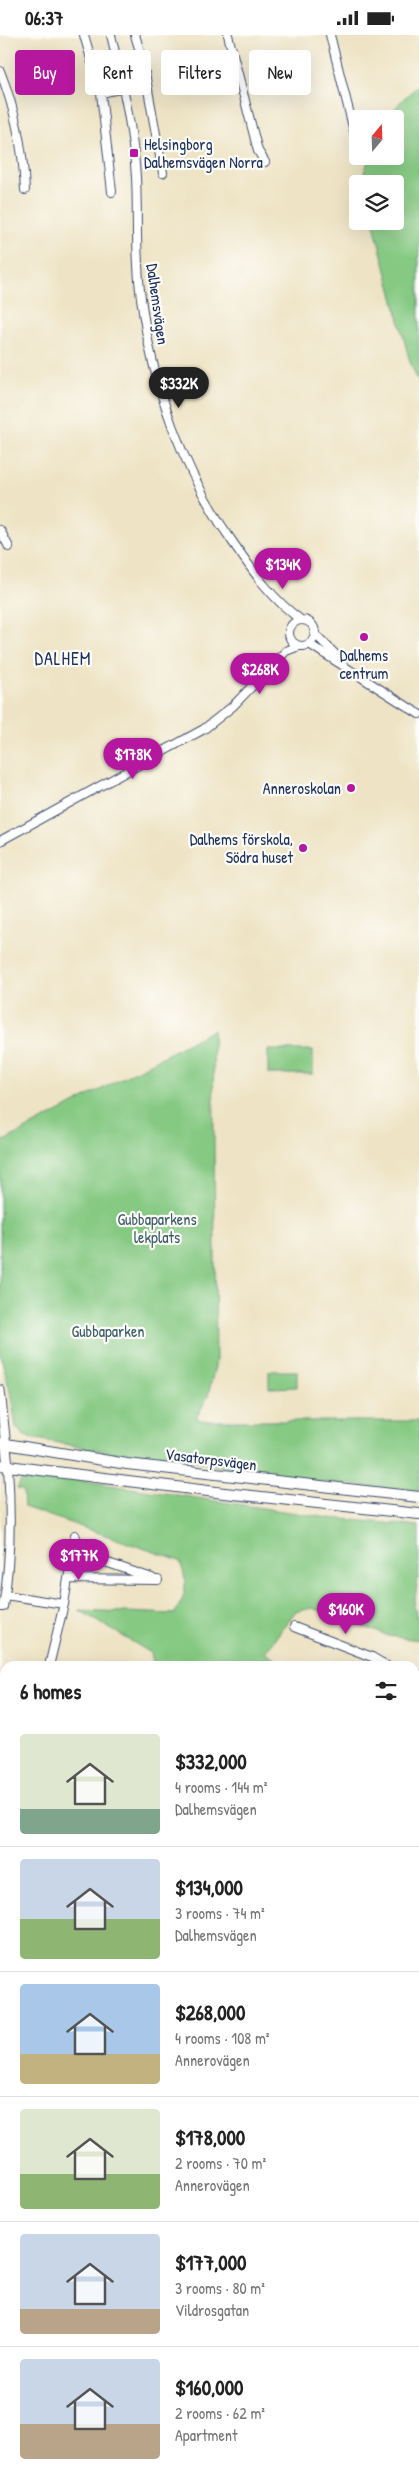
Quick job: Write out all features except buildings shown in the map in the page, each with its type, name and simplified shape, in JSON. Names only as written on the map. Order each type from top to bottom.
[{"type":"main road","name":"Vasatorpsvägen","points":[[3,1443],[135,1465],[419,1497]]},
{"type":"main road","name":"Vasatorpsvägen","points":[[4,1466],[280,1500],[419,1514]]},
{"type":"street","points":[[84,35],[88,50]]},
{"type":"street","name":"Dalhemsvägen","points":[[111,35],[115,50]]},
{"type":"street","points":[[135,35],[146,78],[163,173]]},
{"type":"street","points":[[228,35],[258,151],[266,162]]},
{"type":"street","points":[[330,35],[349,111]]},
{"type":"street","points":[[0,71],[17,122],[23,155],[26,190]]},
{"type":"street","points":[[101,95],[112,192]]},
{"type":"street","name":"Dalhemsvägen","points":[[125,95],[136,177],[140,298],[149,345],[169,416],[188,463],[213,512],[246,562],[285,609],[301,620]]},
{"type":"street","points":[[0,530],[9,547]]},
{"type":"street","name":"Dalhemsvägen","points":[[285,609],[290,627]]},
{"type":"street","points":[[286,651],[290,638],[290,627],[301,620],[312,626],[314,634],[348,667]]},
{"type":"street","points":[[309,644],[314,634]]},
{"type":"street","points":[[290,638],[299,646]]},
{"type":"street","points":[[0,841],[204,729],[233,706],[286,651],[299,646],[309,644],[348,667],[419,714]]},
{"type":"street","points":[[0,1390],[4,1466],[10,1501],[5,1595],[3,1607],[0,1607]]},
{"type":"street","points":[[50,1661],[64,1605],[75,1535]]},
{"type":"street","points":[[68,1579],[158,1580],[74,1551]]},
{"type":"street","points":[[5,1595],[64,1605]]},
{"type":"street","points":[[294,1627],[379,1661]]},
{"type":"green space","points":[[419,85],[419,383],[410,362],[375,230],[404,230],[404,175],[363,175],[367,165],[404,165],[404,110],[394,110]]},
{"type":"green space","name":"Gubbaparken","points":[[213,1030],[216,1362],[208,1396],[196,1418],[203,1421],[419,1421],[419,1491],[283,1477],[237,1470],[200,1461],[182,1459],[163,1462],[31,1438],[23,1435],[16,1427],[10,1391],[0,1352],[0,1143]]},
{"type":"green space","points":[[268,1050],[313,1050],[313,1074],[268,1074]]},
{"type":"green space","points":[[269,1371],[297,1371],[297,1387],[269,1388]]},
{"type":"green space","points":[[31,1473],[329,1518],[419,1526],[419,1571],[414,1607],[419,1623],[419,1640],[389,1636],[312,1608],[295,1612],[265,1652],[280,1661],[153,1661],[151,1653],[79,1610],[174,1614],[182,1600],[185,1589],[180,1561],[24,1507],[23,1490],[17,1489],[23,1476]]},
{"type":"place","name":"Helsingborg Dalhemsvägen Norra","points":[[134,153]]},
{"type":"place","name":"Dalhems centrum","points":[[364,637]]},
{"type":"place","name":"Anneroskolan","points":[[351,788]]},
{"type":"place","name":"Dalhems förskola, Södra huset","points":[[303,848]]},
{"type":"district","name":"DALHEM","points":[[63,658]]},
{"type":"park label","name":"Gubbaparkens lekplats","points":[[157,1228]]}]
